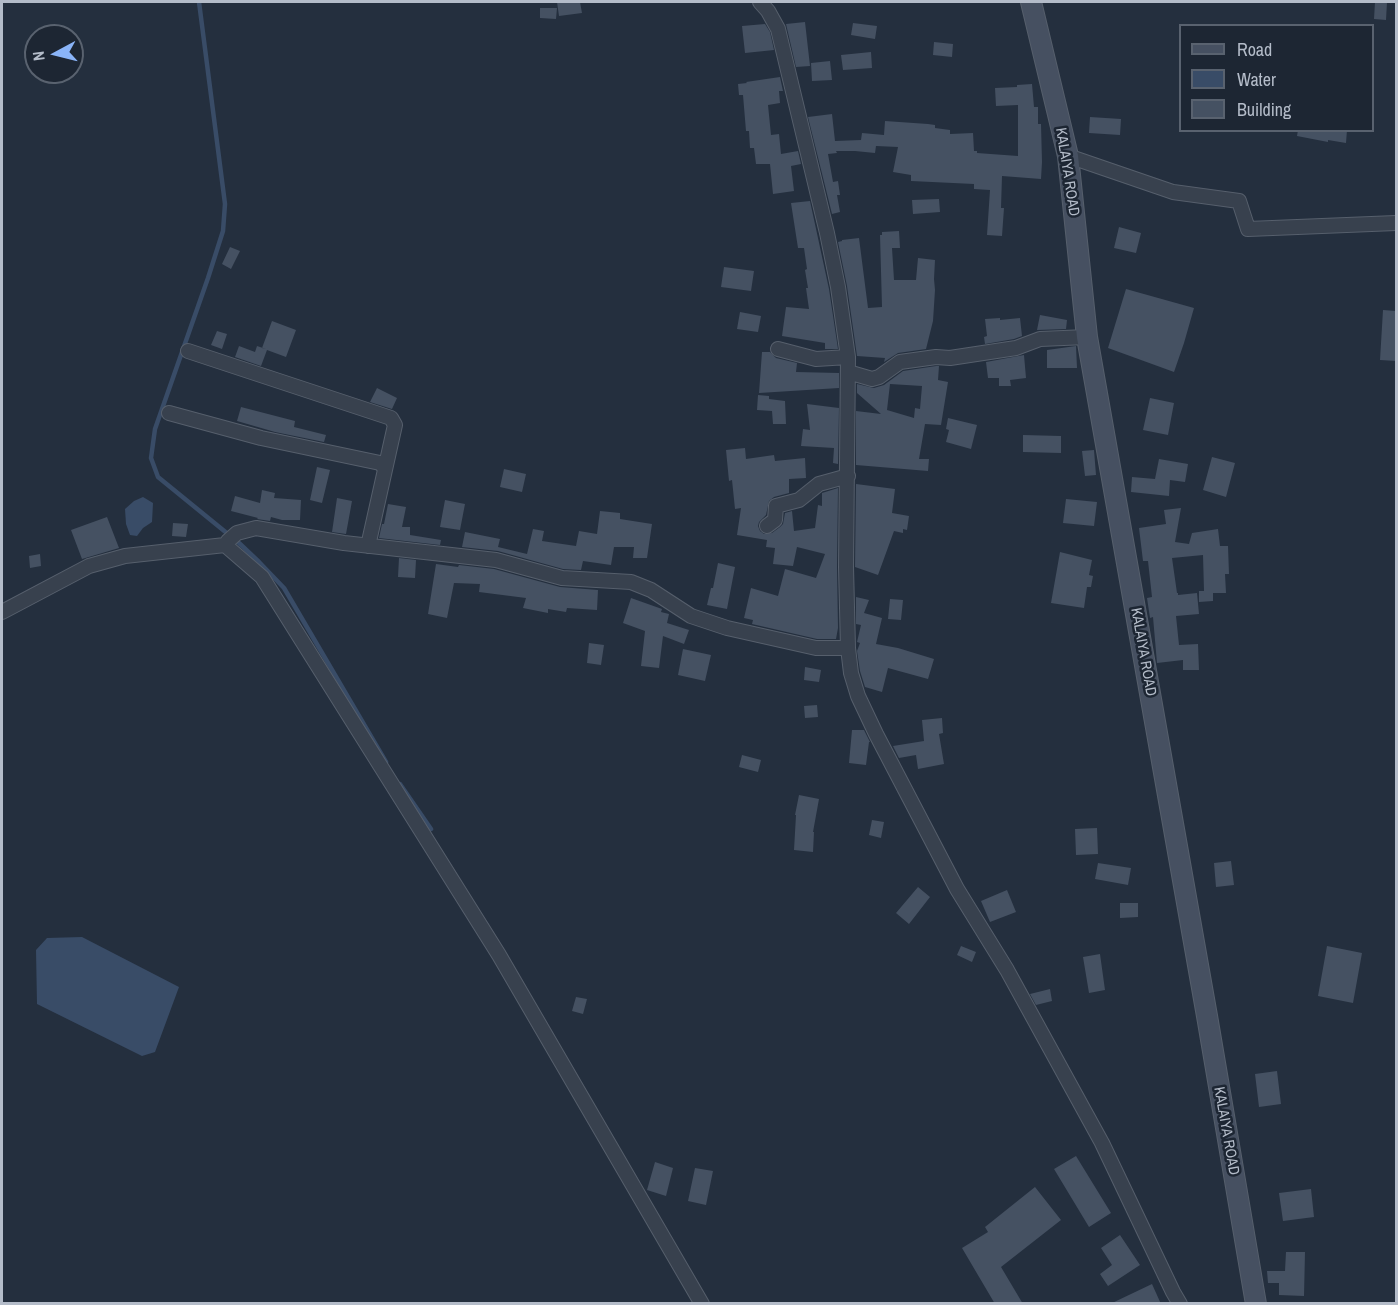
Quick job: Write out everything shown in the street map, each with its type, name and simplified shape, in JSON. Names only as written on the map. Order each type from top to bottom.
[{"type":"main road","name":"KALAIYA ROAD","points":[[1031,2],[1068,156],[1088,337],[1256,1304]]},
{"type":"street","points":[[760,2],[778,29],[829,244],[848,357],[846,567],[848,648],[851,673],[858,696],[957,889],[1007,970],[1102,1143],[1180,1304]]},
{"type":"street","points":[[1068,156],[1173,192],[1239,201],[1248,229],[1396,223]]},
{"type":"street","points":[[848,372],[872,379],[879,378],[900,362],[936,357],[950,358],[1016,348],[1040,339],[1088,337]]},
{"type":"street","points":[[777,349],[816,359],[848,357]]},
{"type":"street","points":[[188,351],[391,418],[395,425],[368,546]]},
{"type":"street","points":[[169,413],[261,438],[380,463],[385,468]]},
{"type":"street","points":[[767,526],[776,520],[776,506],[800,500],[819,484],[848,476]]},
{"type":"street","points":[[2,612],[89,566],[125,556],[230,540],[256,528],[368,546],[496,560],[562,578],[631,582],[651,590],[691,616],[727,628],[816,648],[848,648]]},
{"type":"street","points":[[230,540],[262,577],[499,955],[702,1304]]},
{"type":"water","points":[[143,497],[153,503],[152,522],[137,536],[130,535],[126,524],[125,509]]},
{"type":"water","points":[[82,937],[179,987],[155,1052],[142,1056],[37,1004],[36,950],[47,938]]},
{"type":"building","points":[[557,2],[580,2],[582,13],[559,16]]},
{"type":"building","points":[[1375,2],[1387,2],[1386,20],[1374,19]]},
{"type":"building","points":[[540,8],[557,8],[556,19],[540,18]]},
{"type":"building","points":[[805,22],[810,66],[796,67],[786,24]]},
{"type":"building","points":[[853,23],[877,26],[875,39],[851,35]]},
{"type":"building","points":[[765,24],[770,32],[774,50],[745,53],[742,26]]},
{"type":"building","points":[[934,42],[953,44],[952,57],[933,55]]},
{"type":"building","points":[[871,52],[872,68],[843,70],[841,55]]},
{"type":"building","points":[[830,61],[832,80],[812,81],[811,63]]},
{"type":"building","points":[[780,77],[783,91],[779,91],[780,103],[768,105],[771,135],[779,134],[781,154],[798,151],[801,164],[791,166],[794,191],[773,194],[770,164],[756,164],[754,148],[750,148],[743,95],[739,95],[738,84]]},
{"type":"building","points":[[1032,84],[1034,107],[1038,107],[1038,124],[1041,124],[1041,179],[1002,176],[1001,208],[1004,208],[1002,236],[987,235],[990,190],[974,189],[974,184],[911,181],[911,175],[893,172],[898,147],[876,146],[875,153],[836,151],[837,153],[828,154],[833,182],[838,181],[840,195],[837,195],[840,212],[832,214],[808,117],[832,114],[835,141],[861,140],[862,133],[884,135],[885,121],[928,124],[935,125],[935,128],[950,130],[950,134],[973,133],[974,151],[977,153],[1018,156],[1018,105],[996,106],[995,88]]},
{"type":"building","points":[[1090,117],[1121,119],[1120,135],[1089,133]]},
{"type":"building","points":[[1298,132],[1347,132],[1346,143],[1297,136]]},
{"type":"building","points":[[939,199],[940,212],[913,214],[912,200]]},
{"type":"building","points":[[810,201],[829,289],[838,349],[825,349],[825,343],[782,336],[786,307],[809,309],[804,248],[798,248],[791,203]]},
{"type":"building","points":[[1119,227],[1141,233],[1136,253],[1114,248]]},
{"type":"building","points":[[899,231],[900,248],[892,248],[894,280],[916,280],[918,258],[935,260],[933,321],[926,349],[898,353],[884,362],[885,358],[857,356],[838,242],[859,238],[868,308],[882,307],[880,235],[882,232]]},
{"type":"building","points":[[230,247],[240,251],[231,269],[222,264]]},
{"type":"building","points":[[724,267],[754,271],[751,291],[721,287]]},
{"type":"building","points":[[1126,289],[1194,308],[1174,372],[1108,348]]},
{"type":"building","points":[[1383,310],[1396,311],[1396,361],[1380,360]]},
{"type":"building","points":[[740,312],[761,316],[758,332],[737,329]]},
{"type":"building","points":[[1040,315],[1067,320],[1066,329],[1037,330]]},
{"type":"building","points":[[1000,318],[1000,320],[1020,318],[1022,336],[985,344],[984,337],[987,336],[985,319]]},
{"type":"building","points":[[272,321],[296,330],[286,357],[267,350],[261,366],[235,357],[239,346],[255,352],[257,346],[262,348]]},
{"type":"building","points":[[217,331],[227,334],[222,349],[211,345]]},
{"type":"building","points":[[1076,346],[1077,368],[1047,368],[1047,350]]},
{"type":"building","points":[[762,352],[770,352],[776,358],[797,363],[796,372],[839,373],[839,388],[759,393]]},
{"type":"building","points":[[1024,355],[1026,378],[1010,380],[1011,386],[999,386],[999,378],[988,378],[986,362]]},
{"type":"building","points":[[939,366],[938,380],[948,382],[941,425],[925,424],[919,459],[929,459],[928,471],[856,465],[856,411],[881,414],[857,393],[857,384],[874,388],[884,385],[903,371]],"holes":[[[890,384],[922,386],[920,409],[915,408],[914,418],[887,410]]]},
{"type":"building","points":[[377,388],[397,398],[392,409],[370,402]]},
{"type":"building","points":[[758,395],[785,401],[786,424],[773,424],[772,411],[757,410]]},
{"type":"building","points":[[1150,398],[1174,403],[1168,435],[1143,430]]},
{"type":"building","points":[[807,404],[839,408],[838,464],[833,463],[834,448],[801,446],[803,429],[810,430]]},
{"type":"building","points":[[241,407],[295,421],[294,427],[326,435],[324,442],[237,421]]},
{"type":"building","points":[[948,418],[977,425],[971,449],[946,442],[949,430],[946,429]]},
{"type":"building","points":[[1023,435],[1061,436],[1061,453],[1023,452]]},
{"type":"building","points":[[745,448],[746,459],[774,455],[775,461],[805,458],[806,478],[789,479],[789,493],[774,497],[769,501],[766,515],[758,526],[764,534],[772,533],[780,527],[783,524],[785,513],[792,511],[794,531],[815,528],[818,505],[822,506],[822,493],[838,488],[838,628],[836,639],[817,639],[752,624],[753,620],[744,618],[751,588],[778,596],[785,569],[816,578],[825,554],[797,547],[793,566],[773,564],[775,548],[766,547],[767,540],[737,535],[741,508],[735,509],[726,450]]},
{"type":"building","points":[[1094,450],[1096,475],[1085,476],[1082,451]]},
{"type":"building","points":[[1212,457],[1235,463],[1226,497],[1203,490]]},
{"type":"building","points":[[1159,459],[1188,464],[1185,482],[1170,480],[1169,496],[1131,492],[1132,477],[1155,479]]},
{"type":"building","points":[[317,467],[330,470],[322,503],[310,500]]},
{"type":"building","points":[[504,469],[526,474],[522,492],[500,487]]},
{"type":"building","points":[[856,484],[895,489],[892,513],[909,516],[907,530],[903,529],[903,533],[894,531],[878,575],[855,567]]},
{"type":"building","points":[[262,490],[275,493],[274,498],[301,500],[300,520],[282,520],[271,517],[270,521],[231,511],[235,496],[260,503]]},
{"type":"building","points":[[337,498],[352,501],[346,534],[332,532]]},
{"type":"building","points":[[1066,499],[1097,502],[1094,526],[1063,523]]},
{"type":"building","points":[[445,500],[465,504],[460,530],[440,527]]},
{"type":"building","points":[[388,504],[406,507],[402,527],[410,527],[410,535],[441,540],[440,545],[379,538]]},
{"type":"building","points":[[1181,508],[1175,542],[1189,544],[1192,533],[1218,529],[1220,546],[1228,546],[1229,574],[1225,574],[1226,593],[1213,593],[1213,601],[1199,602],[1199,591],[1204,591],[1203,555],[1172,558],[1178,595],[1197,593],[1199,614],[1176,616],[1179,645],[1198,644],[1199,670],[1183,670],[1183,660],[1157,663],[1153,617],[1150,618],[1147,598],[1152,597],[1148,561],[1143,561],[1139,528],[1166,524],[1164,510]]},
{"type":"building","points":[[600,511],[620,513],[620,519],[652,524],[647,558],[633,558],[634,547],[614,547],[611,565],[583,561],[581,570],[563,569],[498,551],[462,547],[465,532],[500,539],[498,547],[527,554],[533,529],[544,531],[542,541],[576,546],[579,531],[597,534]]},
{"type":"building","points":[[107,517],[119,548],[82,559],[71,530]]},
{"type":"building","points":[[173,523],[188,524],[186,537],[172,536]]},
{"type":"building","points":[[1060,552],[1092,560],[1089,575],[1093,576],[1091,587],[1087,587],[1084,608],[1051,603]]},
{"type":"building","points":[[40,554],[41,566],[30,568],[29,556]]},
{"type":"building","points":[[399,558],[416,560],[415,578],[398,577]]},
{"type":"building","points":[[718,563],[735,567],[727,609],[707,605]]},
{"type":"building","points":[[436,564],[494,569],[560,587],[598,590],[597,610],[567,608],[566,612],[548,609],[548,613],[523,608],[526,598],[479,592],[480,584],[454,583],[447,618],[428,614]]},
{"type":"building","points":[[856,597],[869,600],[864,613],[882,618],[876,644],[934,659],[928,679],[888,668],[882,692],[865,687],[857,651],[861,625],[856,624]]},
{"type":"building","points":[[631,598],[662,609],[661,612],[669,614],[667,623],[689,630],[684,644],[663,636],[659,668],[641,666],[645,631],[623,623]]},
{"type":"building","points":[[890,599],[903,600],[901,620],[888,619]]},
{"type":"building","points":[[589,643],[604,645],[601,665],[587,663]]},
{"type":"building","points":[[683,649],[711,655],[705,681],[678,675]]},
{"type":"building","points":[[805,667],[821,670],[819,682],[804,680]]},
{"type":"building","points":[[817,705],[818,717],[805,718],[804,706]]},
{"type":"building","points":[[942,718],[943,733],[939,734],[944,764],[918,769],[916,755],[899,758],[893,746],[924,741],[922,720]]},
{"type":"building","points":[[852,730],[864,730],[870,742],[866,765],[849,763]]},
{"type":"building","points":[[742,755],[761,760],[758,772],[739,767]]},
{"type":"building","points":[[799,795],[819,799],[813,832],[813,852],[794,850],[795,815]]},
{"type":"building","points":[[872,820],[884,822],[881,838],[869,835]]},
{"type":"building","points":[[1097,828],[1098,854],[1076,855],[1075,829]]},
{"type":"building","points":[[1231,861],[1234,885],[1216,887],[1214,863]]},
{"type":"building","points":[[1098,863],[1131,868],[1128,885],[1095,879]]},
{"type":"building","points":[[918,887],[930,897],[909,924],[896,913]]},
{"type":"building","points":[[1007,890],[1016,912],[990,922],[981,901]]},
{"type":"building","points":[[1120,903],[1138,903],[1138,917],[1120,918]]},
{"type":"building","points":[[961,946],[976,952],[972,962],[957,955]]},
{"type":"building","points":[[1327,946],[1362,953],[1353,1003],[1318,996]]},
{"type":"building","points":[[1100,954],[1105,990],[1089,993],[1083,957]]},
{"type":"building","points":[[1050,989],[1052,1001],[1036,1005],[1030,994]]},
{"type":"building","points":[[576,997],[587,999],[583,1014],[572,1011]]},
{"type":"building","points":[[1277,1071],[1281,1104],[1259,1107],[1255,1074]]},
{"type":"building","points":[[1076,1156],[1111,1213],[1089,1227],[1054,1169]]},
{"type":"building","points":[[655,1162],[673,1168],[666,1196],[647,1190]]},
{"type":"building","points":[[695,1168],[713,1171],[706,1205],[688,1201]]},
{"type":"building","points":[[1035,1187],[1061,1220],[1001,1267],[1023,1304],[995,1304],[962,1248],[988,1232],[985,1227]]},
{"type":"building","points":[[1311,1189],[1314,1217],[1283,1221],[1279,1193]]},
{"type":"building","points":[[1120,1235],[1140,1265],[1108,1286],[1100,1274],[1112,1265],[1101,1248]]},
{"type":"building","points":[[1286,1252],[1305,1252],[1304,1296],[1279,1295],[1279,1283],[1268,1283],[1267,1271],[1285,1271]]},
{"type":"building","points":[[1152,1284],[1161,1304],[1110,1304]]},
{"type":"waterway","points":[[199,2],[225,204],[223,231],[155,429],[151,458],[158,477],[239,543],[284,588],[386,762]]},
{"type":"waterway","points":[[400,784],[431,829]]}]
